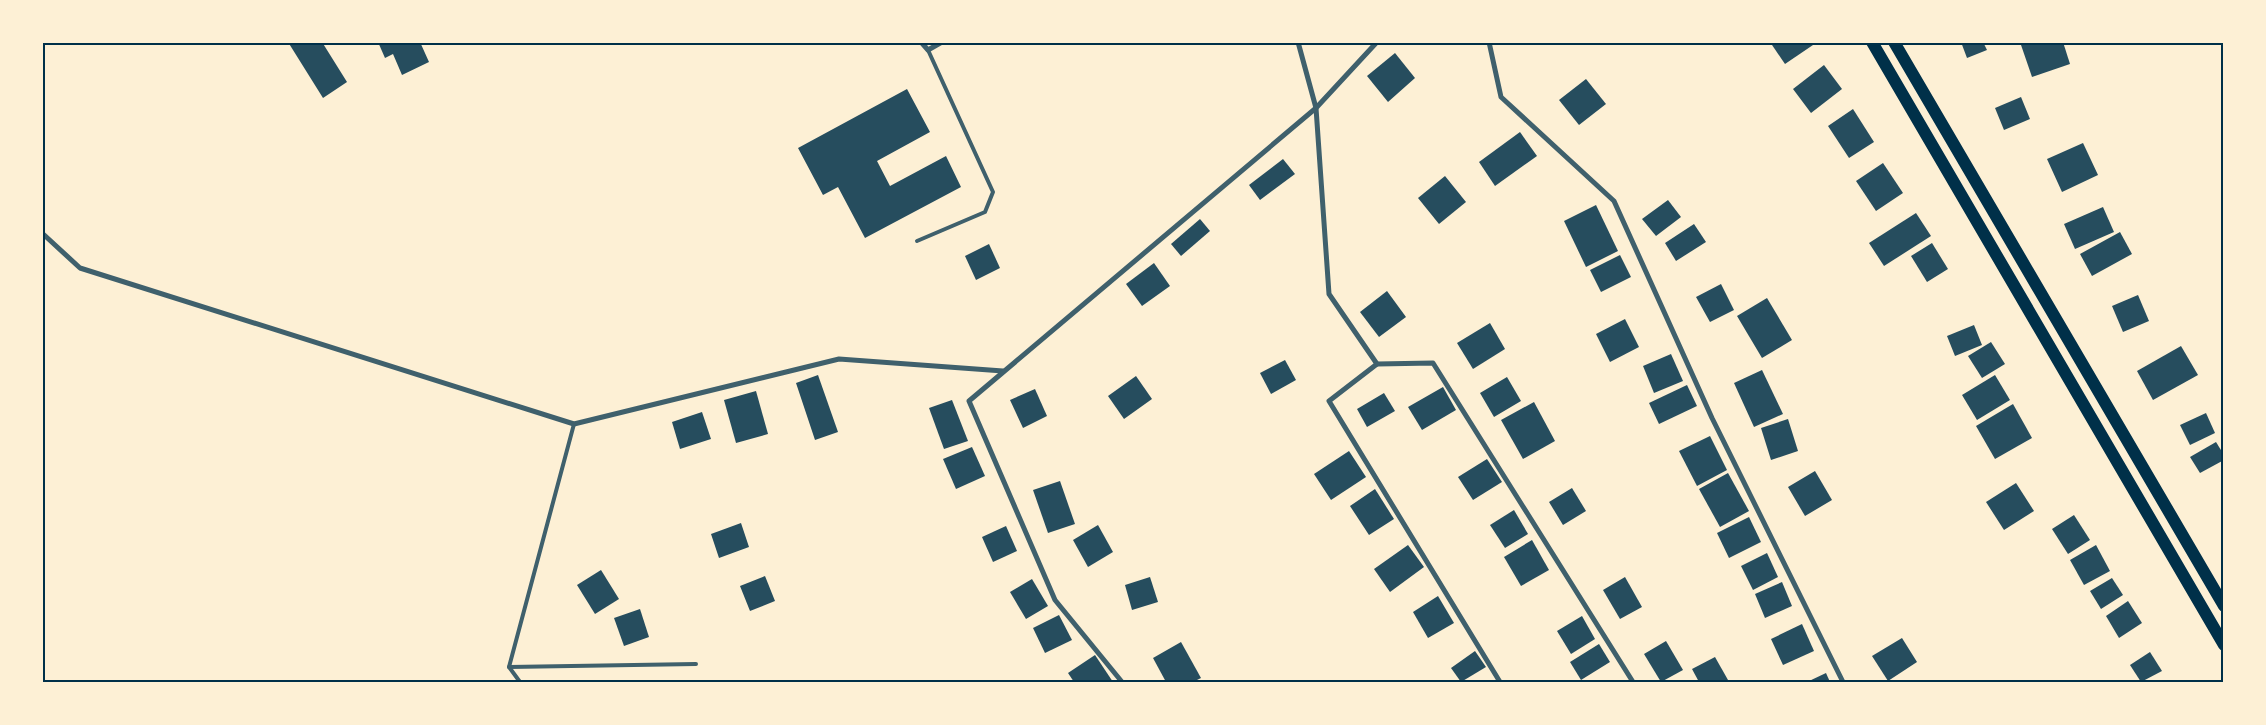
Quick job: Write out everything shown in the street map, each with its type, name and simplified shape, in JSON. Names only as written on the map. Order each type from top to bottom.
[{"type":"main road","points":[[1872,42],[2224,645]]},
{"type":"main road","points":[[1894,42],[2224,606]]},
{"type":"street","points":[[921,42],[928,50],[942,42]]},
{"type":"street","points":[[1298,42],[1316,108],[1329,294],[1376,364]]},
{"type":"street","points":[[1122,682],[1055,600],[969,401],[1316,108],[1378,42]]},
{"type":"street","points":[[1489,42],[1501,97],[1614,201],[1712,418],[1843,682]]},
{"type":"street","points":[[42,233],[80,268],[574,424],[839,359],[1003,371]]},
{"type":"street","points":[[1500,682],[1329,401],[1376,364],[1433,363],[1633,682]]},
{"type":"lane","points":[[917,241],[985,212],[994,192],[928,50]]},
{"type":"lane","points":[[509,667],[574,424]]},
{"type":"lane","points":[[509,667],[696,664]]},
{"type":"lane","points":[[509,667],[520,682]]},
{"type":"building","points":[[288,42],[322,42],[347,82],[323,98]]},
{"type":"building","points":[[378,42],[420,42],[429,62],[402,75],[393,54],[385,58]]},
{"type":"building","points":[[1770,42],[1811,42],[1813,45],[1785,64]]},
{"type":"building","points":[[1961,42],[1983,42],[1987,50],[1967,58]]},
{"type":"building","points":[[2020,42],[2063,42],[2070,64],[2032,77]]},
{"type":"building","points":[[1395,53],[1415,78],[1388,102],[1367,76]]},
{"type":"building","points":[[1824,65],[1842,89],[1811,113],[1793,89]]},
{"type":"building","points":[[1586,79],[1606,104],[1579,125],[1559,100]]},
{"type":"building","points":[[907,89],[930,132],[877,161],[890,186],[946,156],[961,187],[865,238],[838,187],[823,195],[798,148]]},
{"type":"building","points":[[2021,97],[2030,119],[2004,130],[1995,108]]},
{"type":"building","points":[[1853,109],[1874,142],[1849,158],[1828,126]]},
{"type":"building","points":[[1520,132],[1537,156],[1495,186],[1479,162]]},
{"type":"building","points":[[2083,143],[2098,175],[2062,192],[2047,159]]},
{"type":"building","points":[[1283,159],[1295,174],[1260,200],[1249,185]]},
{"type":"building","points":[[1883,163],[1903,193],[1876,211],[1856,181]]},
{"type":"building","points":[[1445,176],[1466,202],[1439,224],[1418,198]]},
{"type":"building","points":[[1668,200],[1681,217],[1656,236],[1642,219]]},
{"type":"building","points":[[1596,205],[1618,251],[1586,267],[1564,221]]},
{"type":"building","points":[[2103,207],[2114,232],[2075,249],[2064,224]]},
{"type":"building","points":[[1916,213],[1931,236],[1884,266],[1869,243]]},
{"type":"building","points":[[1200,219],[1210,231],[1181,256],[1171,244]]},
{"type":"building","points":[[1694,224],[1706,242],[1676,261],[1665,243]]},
{"type":"building","points":[[2120,232],[2132,254],[2092,276],[2080,254]]},
{"type":"building","points":[[1932,243],[1948,269],[1927,282],[1911,256]]},
{"type":"building","points":[[989,244],[1000,268],[976,280],[965,256]]},
{"type":"building","points":[[1620,255],[1631,277],[1601,292],[1590,270]]},
{"type":"building","points":[[1154,263],[1170,286],[1142,306],[1126,284]]},
{"type":"building","points":[[1721,284],[1734,310],[1710,322],[1696,297]]},
{"type":"building","points":[[1387,291],[1406,317],[1379,337],[1360,312]]},
{"type":"building","points":[[2138,295],[2149,321],[2123,332],[2112,306]]},
{"type":"building","points":[[1767,298],[1792,340],[1762,358],[1737,316]]},
{"type":"building","points":[[1625,319],[1639,347],[1610,362],[1596,334]]},
{"type":"building","points":[[1490,323],[1505,349],[1473,369],[1457,343]]},
{"type":"building","points":[[1974,325],[1982,345],[1955,356],[1947,336]]},
{"type":"building","points":[[1991,342],[2005,364],[1982,378],[1968,356]]},
{"type":"building","points":[[2181,346],[2198,375],[2153,400],[2137,371]]},
{"type":"building","points":[[1671,354],[1683,381],[1654,393],[1643,366]]},
{"type":"building","points":[[1285,360],[1296,380],[1271,394],[1260,373]]},
{"type":"building","points":[[1762,370],[1783,414],[1754,427],[1734,383]]},
{"type":"building","points":[[818,375],[838,432],[815,440],[796,383]]},
{"type":"building","points":[[1995,375],[2010,400],[1977,420],[1962,395]]},
{"type":"building","points":[[1136,376],[1152,399],[1124,419],[1108,396]]},
{"type":"building","points":[[1507,377],[1521,401],[1494,417],[1480,393]]},
{"type":"building","points":[[1687,385],[1697,406],[1659,424],[1649,403]]},
{"type":"building","points":[[1443,387],[1456,410],[1422,430],[1408,407]]},
{"type":"building","points":[[1035,389],[1047,416],[1023,428],[1010,400]]},
{"type":"building","points":[[756,391],[768,434],[736,443],[724,400]]},
{"type":"building","points":[[1384,393],[1395,411],[1367,427],[1357,409]]},
{"type":"building","points":[[952,400],[968,441],[944,449],[929,408]]},
{"type":"building","points":[[1534,402],[1555,441],[1523,459],[1501,420]]},
{"type":"building","points":[[2013,404],[2032,438],[1995,459],[1976,426]]},
{"type":"building","points":[[702,412],[711,439],[680,449],[672,422]]},
{"type":"building","points":[[2206,413],[2215,433],[2190,445],[2180,425]]},
{"type":"building","points":[[1788,419],[1798,451],[1771,460],[1761,428]]},
{"type":"building","points":[[1710,436],[1727,470],[1697,486],[1679,451]]},
{"type":"building","points":[[2216,442],[2224,455],[2224,460],[2200,473],[2190,457]]},
{"type":"building","points":[[972,447],[985,476],[956,489],[943,459]]},
{"type":"building","points":[[1349,451],[1366,477],[1331,500],[1314,474]]},
{"type":"building","points":[[1487,459],[1502,482],[1473,500],[1458,477]]},
{"type":"building","points":[[1815,471],[1832,500],[1805,516],[1788,487]]},
{"type":"building","points":[[1728,473],[1749,511],[1720,527],[1699,489]]},
{"type":"building","points":[[1060,481],[1075,524],[1048,533],[1033,490]]},
{"type":"building","points":[[2016,483],[2034,511],[2004,530],[1986,502]]},
{"type":"building","points":[[1572,488],[1586,511],[1563,525],[1549,502]]},
{"type":"building","points":[[1375,489],[1394,519],[1369,535],[1350,506]]},
{"type":"building","points":[[1514,510],[1528,534],[1505,548],[1490,525]]},
{"type":"building","points":[[2074,515],[2090,540],[2068,554],[2052,529]]},
{"type":"building","points":[[1749,517],[1761,542],[1729,558],[1717,533]]},
{"type":"building","points":[[741,523],[749,547],[719,558],[711,534]]},
{"type":"building","points":[[1098,525],[1113,552],[1088,567],[1073,540]]},
{"type":"building","points":[[1006,526],[1017,551],[993,562],[982,537]]},
{"type":"building","points":[[1532,540],[1549,570],[1521,586],[1504,557]]},
{"type":"building","points":[[1408,545],[1424,567],[1390,592],[1374,569]]},
{"type":"building","points":[[2096,545],[2110,571],[2084,585],[2070,560]]},
{"type":"building","points":[[1767,553],[1778,577],[1753,590],[1741,566]]},
{"type":"building","points":[[601,570],[619,599],[595,614],[577,585]]},
{"type":"building","points":[[765,576],[775,601],[750,611],[740,586]]},
{"type":"building","points":[[1150,577],[1158,602],[1132,610],[1125,585]]},
{"type":"building","points":[[1625,577],[1642,607],[1620,619],[1603,590]]},
{"type":"building","points":[[2112,578],[2123,595],[2101,609],[2090,591]]},
{"type":"building","points":[[1032,579],[1048,606],[1026,619],[1010,592]]},
{"type":"building","points":[[1782,582],[1792,606],[1765,618],[1755,594]]},
{"type":"building","points":[[1438,596],[1454,623],[1428,638],[1413,612]]},
{"type":"building","points":[[2128,601],[2142,623],[2119,638],[2106,616]]},
{"type":"building","points":[[640,609],[649,637],[624,646],[614,618]]},
{"type":"building","points":[[1059,615],[1072,640],[1045,653],[1033,628]]},
{"type":"building","points":[[1582,616],[1595,639],[1571,654],[1557,631]]},
{"type":"building","points":[[1802,624],[1814,651],[1783,665],[1771,639]]},
{"type":"building","points":[[1902,638],[1917,662],[1888,681],[1872,656]]},
{"type":"building","points":[[1666,641],[1683,670],[1661,682],[1644,654]]},
{"type":"building","points":[[1181,642],[1201,678],[1193,682],[1166,682],[1153,658]]},
{"type":"building","points":[[1599,644],[1610,662],[1581,680],[1570,662]]},
{"type":"building","points":[[1475,651],[1486,667],[1461,682],[1451,668]]},
{"type":"building","points":[[2150,652],[2162,671],[2141,682],[2130,665]]},
{"type":"building","points":[[1095,655],[1113,682],[1074,682],[1068,673]]},
{"type":"building","points":[[1715,657],[1728,680],[1724,682],[1699,682],[1692,669]]},
{"type":"building","points":[[1826,673],[1830,682],[1807,682]]}]
